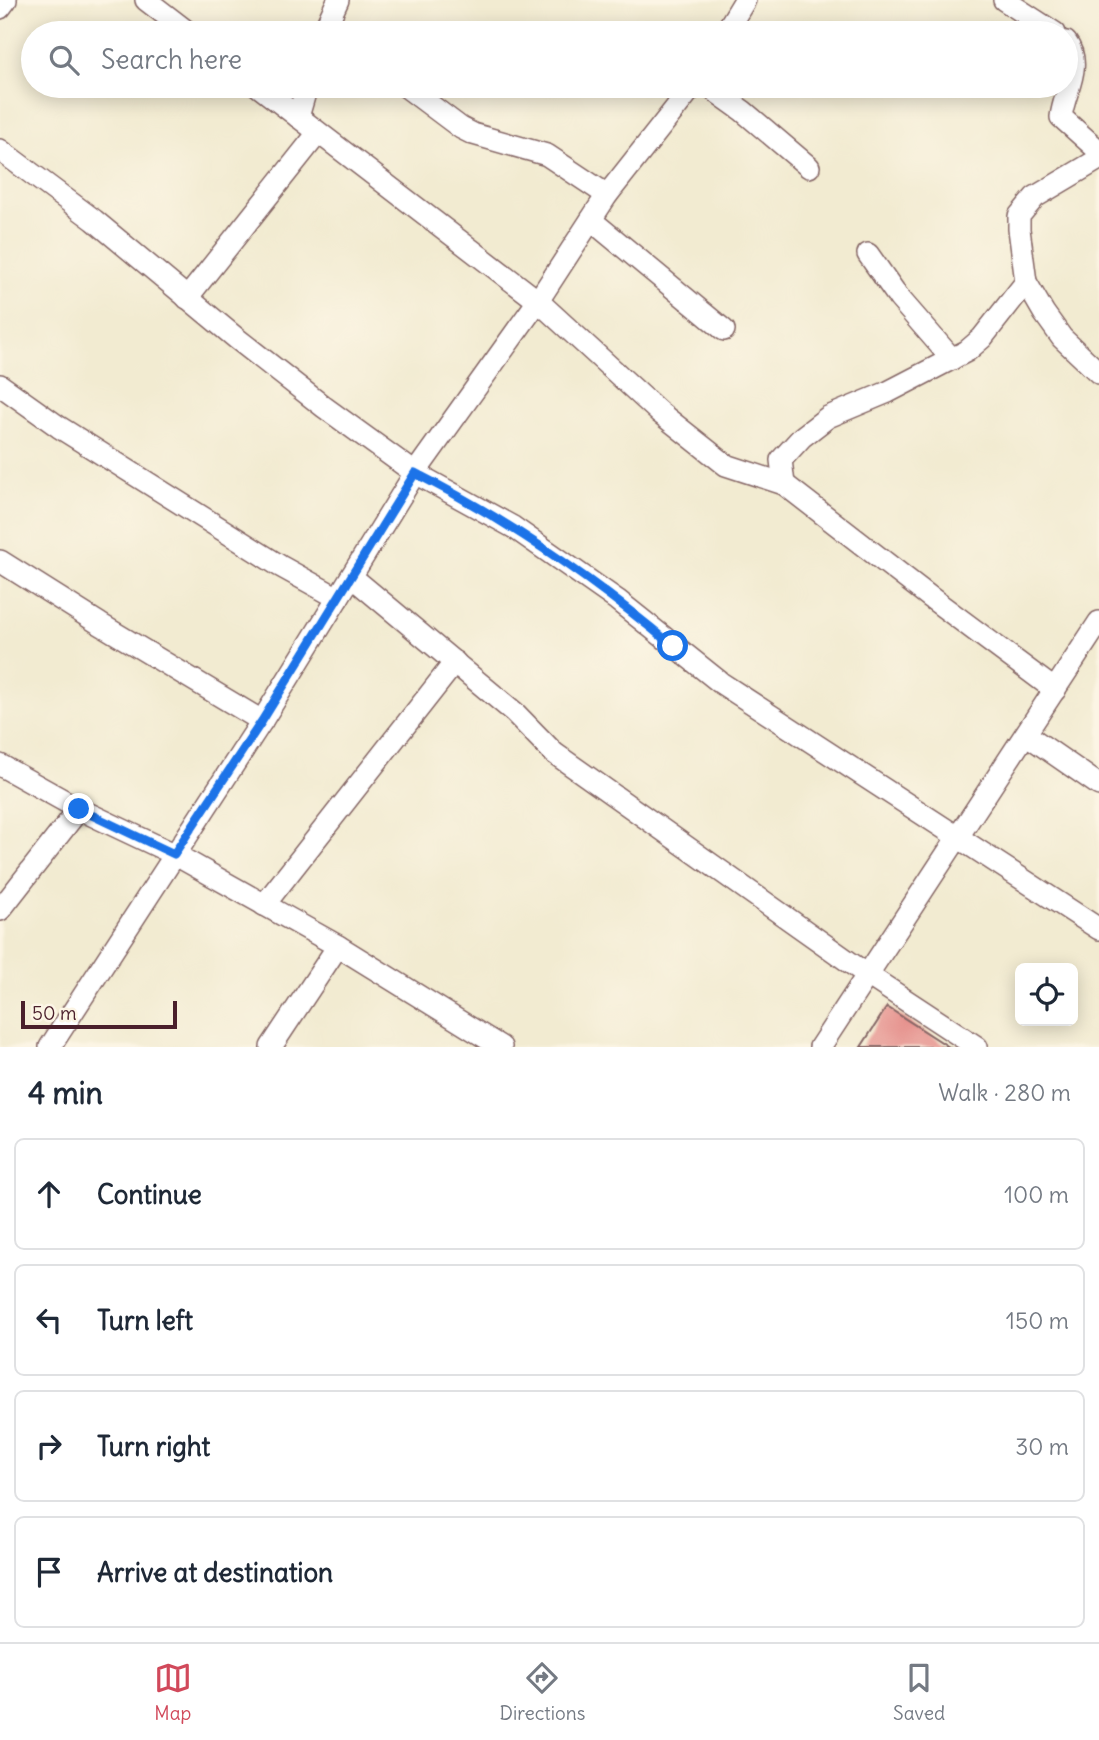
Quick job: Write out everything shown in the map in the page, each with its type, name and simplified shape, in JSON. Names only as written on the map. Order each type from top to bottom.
[{"type":"street","points":[[0,8],[6,0]]},
{"type":"street","points":[[146,0],[173,21]]},
{"type":"street","points":[[328,21],[338,0]]},
{"type":"street","points":[[732,21],[745,0]]},
{"type":"street","points":[[1004,0],[1036,21]]},
{"type":"street","points":[[274,98],[538,300],[659,412],[726,465],[784,484],[1055,690]]},
{"type":"street","points":[[299,117],[304,98]]},
{"type":"street","points":[[421,98],[461,128],[473,134],[547,155],[607,195]]},
{"type":"street","points":[[50,1047],[262,721],[415,473],[538,300],[607,195],[684,98]]},
{"type":"street","points":[[726,98],[809,167]]},
{"type":"street","points":[[1067,98],[1061,117],[1099,150]]},
{"type":"street","points":[[187,298],[318,134]]},
{"type":"street","points":[[0,150],[94,220],[324,407],[415,473],[513,527],[617,600],[721,682],[795,733],[959,836],[1099,929]]},
{"type":"street","points":[[1099,159],[1035,197],[1019,216],[1026,282],[1062,338],[1099,373]]},
{"type":"street","points":[[591,220],[724,330]]},
{"type":"street","points":[[868,254],[898,298],[952,359]]},
{"type":"street","points":[[760,476],[781,460],[802,436],[828,417],[888,392],[967,351],[982,338],[1026,282]]},
{"type":"street","points":[[0,385],[60,427],[280,566],[338,598]]},
{"type":"street","points":[[781,460],[784,484]]},
{"type":"street","points":[[0,561],[262,721]]},
{"type":"street","points":[[352,577],[514,712],[554,753],[869,976],[977,1047]]},
{"type":"street","points":[[820,1047],[1099,622]]},
{"type":"street","points":[[264,905],[455,662]]},
{"type":"street","points":[[1027,735],[1099,785]]},
{"type":"street","points":[[0,765],[79,809],[174,854],[338,946],[501,1047]]},
{"type":"street","points":[[0,910],[79,809]]},
{"type":"street","points":[[271,1047],[338,946]]},
{"type":"building","points":[[887,1007],[949,1047],[861,1047]]},
{"type":"route","points":[[79,809],[174,854],[262,721],[415,473],[513,527],[617,600],[673,646]]}]
